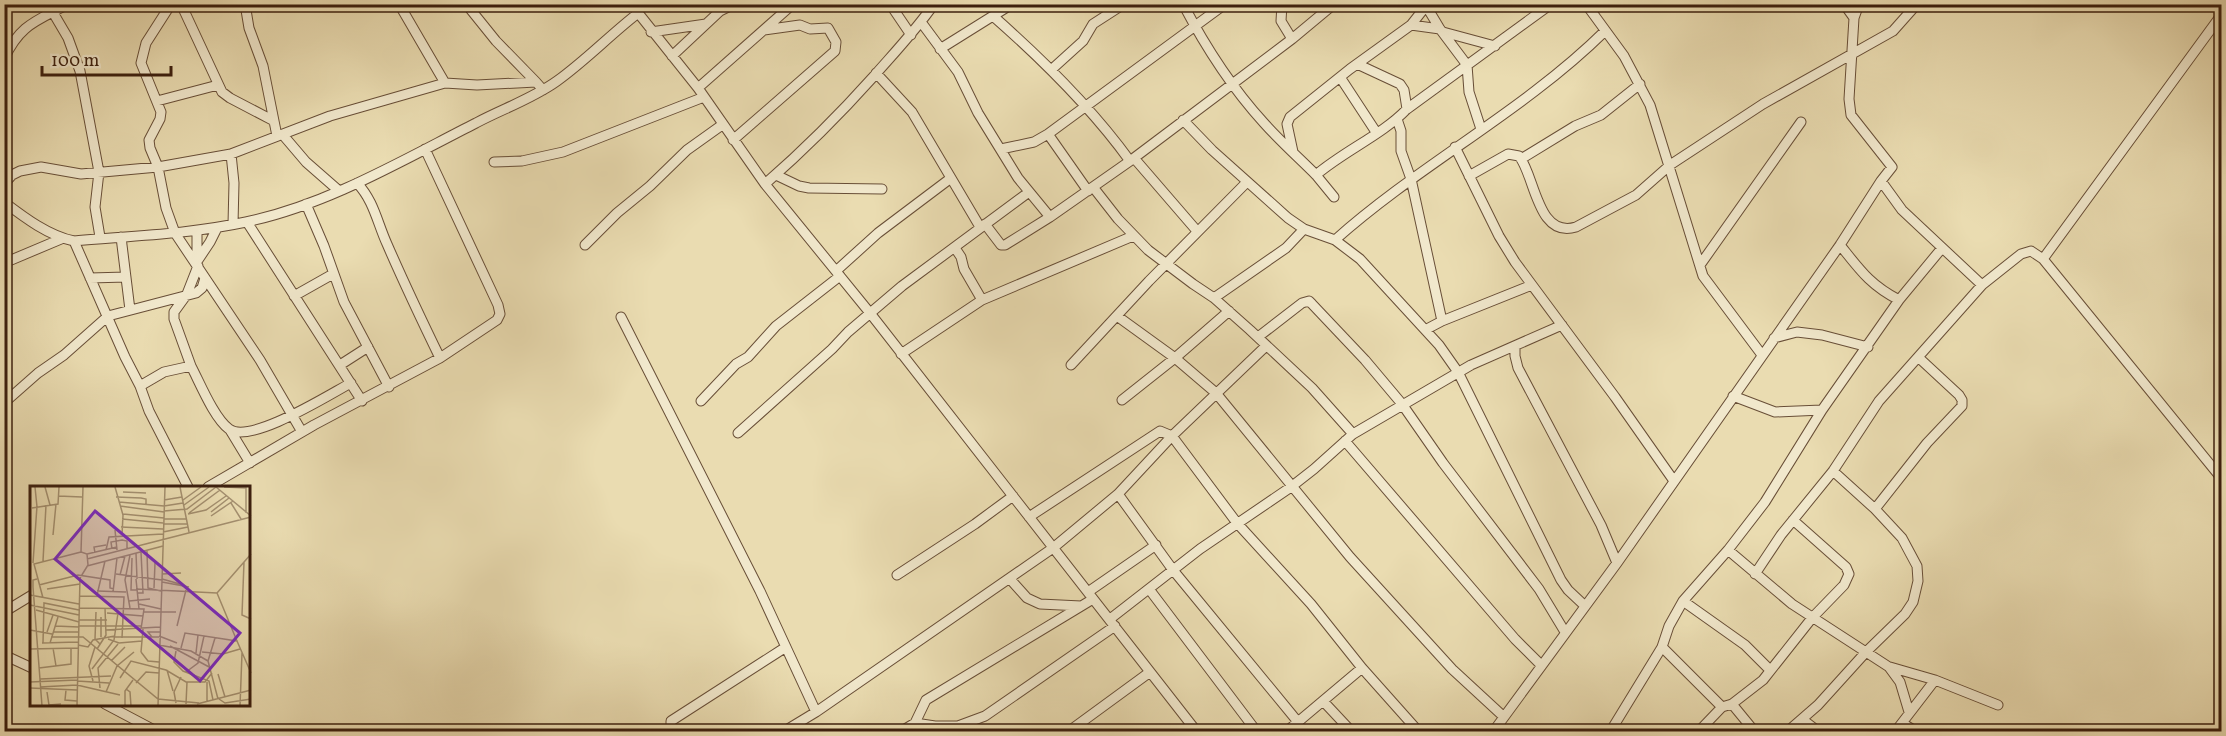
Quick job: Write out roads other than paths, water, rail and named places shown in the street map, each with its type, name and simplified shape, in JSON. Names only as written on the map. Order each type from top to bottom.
[{"type":"street","points":[[4,58],[8,43],[23,29],[51,8],[68,4]]},
{"type":"street","points":[[171,4],[146,43],[142,55],[142,69],[149,79],[161,112],[160,119],[149,140],[152,156],[158,167],[166,208],[175,233],[198,264],[260,360],[302,432]]},
{"type":"street","points":[[181,4],[218,85],[225,95],[274,121],[291,145],[312,168],[338,190]]},
{"type":"street","points":[[245,4],[249,28],[263,66],[274,121]]},
{"type":"street","points":[[399,4],[445,83]]},
{"type":"street","points":[[631,4],[701,92],[765,184],[870,313],[1197,732]]},
{"type":"street","points":[[672,56],[722,8],[734,4]]},
{"type":"street","points":[[494,162],[522,161],[563,152],[701,92],[793,4]]},
{"type":"street","points":[[890,4],[911,35]]},
{"type":"street","points":[[765,184],[834,120],[911,35],[934,4]]},
{"type":"street","points":[[940,49],[1012,4]]},
{"type":"street","points":[[1052,70],[1083,41],[1093,24],[1124,4]]},
{"type":"street","points":[[1183,4],[1195,26],[1262,121],[1316,175],[1334,197]]},
{"type":"street","points":[[1000,149],[1034,142],[1048,134],[1225,4]]},
{"type":"street","points":[[1282,4],[1281,21],[1292,39]]},
{"type":"street","points":[[876,73],[912,112],[982,226],[1001,245],[1005,245],[1132,160],[1292,39],[1334,4]]},
{"type":"street","points":[[1316,175],[1397,119],[1407,109],[1551,4]]},
{"type":"street","points":[[1586,4],[1624,56],[1650,105],[1707,282],[1762,355]]},
{"type":"street","points":[[1844,4],[1854,18]]},
{"type":"street","points":[[1493,732],[1617,563],[1840,245],[1892,166],[1858,126],[1849,109],[1854,18],[1859,4]]},
{"type":"street","points":[[1469,176],[1508,154],[1516,155],[1521,159],[1546,218],[1569,229],[1626,201],[1650,184],[1670,165],[1771,99],[1893,31],[1917,4]]},
{"type":"street","points":[[467,5],[496,41],[543,90]]},
{"type":"street","points":[[1293,152],[1287,120],[1293,113],[1412,25],[1426,5],[1467,65],[1469,92],[1480,129]]},
{"type":"street","points":[[51,8],[68,38],[80,70],[99,172],[95,207],[100,237]]},
{"type":"street","points":[[4,202],[61,238],[74,241],[100,237],[197,231],[247,222],[306,204],[377,175],[543,90],[637,14]]},
{"type":"street","points":[[2043,259],[2222,14]]},
{"type":"street","points":[[993,16],[1052,70],[1197,231]]},
{"type":"street","points":[[921,22],[958,72],[978,113],[1000,149],[1029,192],[1050,217]]},
{"type":"street","points":[[651,32],[706,24]]},
{"type":"street","points":[[1412,25],[1441,30],[1495,46]]},
{"type":"street","points":[[733,140],[835,51],[836,42],[828,28],[810,29],[800,26],[764,30]]},
{"type":"street","points":[[1335,240],[1376,204],[1569,65],[1605,31]]},
{"type":"street","points":[[1357,64],[1400,84],[1404,90],[1407,109]]},
{"type":"street","points":[[1340,77],[1376,132]]},
{"type":"street","points":[[4,184],[20,171],[41,167],[75,174],[158,167],[231,154],[351,110],[445,83],[477,85],[536,82]]},
{"type":"street","points":[[1521,159],[1575,126],[1601,114],[1640,84]]},
{"type":"street","points":[[157,101],[218,85]]},
{"type":"street","points":[[1397,119],[1401,131],[1401,151],[1411,179],[1442,321]]},
{"type":"street","points":[[1183,120],[1288,218],[1304,229],[1335,240],[1369,268],[1445,352],[1458,372],[1561,580],[1585,606]]},
{"type":"street","points":[[1700,265],[1801,122]]},
{"type":"street","points":[[585,245],[599,229],[650,186],[687,150],[722,125]]},
{"type":"street","points":[[1048,134],[1090,189],[1133,236],[1166,264],[1214,298],[1258,337],[1312,388],[1353,434]]},
{"type":"street","points":[[1455,147],[1501,240],[1674,481]]},
{"type":"street","points":[[210,486],[302,432],[440,358],[497,320],[500,314],[491,289],[425,149]]},
{"type":"street","points":[[231,154],[234,194],[233,224]]},
{"type":"street","points":[[369,195],[377,175]]},
{"type":"street","points":[[776,175],[809,188],[882,189]]},
{"type":"street","points":[[701,401],[736,364],[748,357],[776,326],[838,274],[878,232],[951,178]]},
{"type":"street","points":[[1881,181],[1902,210],[1982,285]]},
{"type":"street","points":[[1071,365],[1197,231],[1247,182]]},
{"type":"street","points":[[357,183],[369,195],[407,290],[440,358]]},
{"type":"street","points":[[738,433],[902,286],[1029,192]]},
{"type":"street","points":[[306,204],[344,302],[388,387]]},
{"type":"street","points":[[247,222],[362,401]]},
{"type":"street","points":[[217,228],[198,264],[187,294],[176,306],[174,319],[191,366],[217,413],[250,463]]},
{"type":"street","points":[[1214,298],[1286,248],[1304,229]]},
{"type":"street","points":[[197,231],[198,264]]},
{"type":"street","points":[[900,354],[945,322],[982,300],[1064,263],[1111,247],[1133,236]]},
{"type":"street","points":[[121,237],[130,310]]},
{"type":"street","points":[[4,263],[61,238]]},
{"type":"street","points":[[74,241],[153,419],[187,486]]},
{"type":"street","points":[[1840,245],[1870,282],[1879,290],[1899,300]]},
{"type":"street","points":[[954,248],[961,257],[964,269],[982,300]]},
{"type":"street","points":[[1610,732],[1662,647],[1669,626],[1683,601],[1728,550],[1765,502],[1822,410],[1899,300],[1941,248]]},
{"type":"street","points":[[1755,574],[1780,535],[1833,471],[1879,401],[1982,285],[2020,254],[2031,251],[2043,259],[2222,480]]},
{"type":"street","points":[[294,296],[333,274]]},
{"type":"street","points":[[90,278],[126,277]]},
{"type":"street","points":[[4,403],[38,373],[60,359],[108,316],[200,290],[205,278]]},
{"type":"street","points":[[1425,330],[1532,285]]},
{"type":"street","points":[[1258,337],[1302,303],[1310,301],[1358,351],[1402,404],[1443,463],[1539,589],[1565,633]]},
{"type":"street","points":[[1122,400],[1229,311]]},
{"type":"street","points":[[1117,316],[1175,358],[1216,393],[1350,557],[1452,669],[1504,717]]},
{"type":"street","points":[[621,317],[760,591],[816,712]]},
{"type":"street","points":[[915,723],[958,726],[985,716],[1112,622],[1173,570],[1291,487],[1353,434],[1458,372],[1562,325]]},
{"type":"street","points":[[1774,338],[1797,332],[1822,335],[1868,346]]},
{"type":"street","points":[[783,732],[816,712],[1053,548],[1118,494],[1172,436],[1266,346]]},
{"type":"street","points":[[340,365],[368,347]]},
{"type":"street","points":[[1515,347],[1518,368],[1601,525],[1617,563]]},
{"type":"street","points":[[1875,509],[1927,443],[1962,406],[1959,395],[1918,357]]},
{"type":"street","points":[[140,386],[164,372],[191,366]]},
{"type":"street","points":[[230,430],[237,432],[258,430],[292,416],[351,382]]},
{"type":"street","points":[[1733,396],[1775,412],[1822,410]]},
{"type":"street","points":[[1029,517],[1160,431],[1172,436],[1237,523],[1311,604],[1362,668],[1419,732]]},
{"type":"street","points":[[1344,441],[1515,639],[1541,665]]},
{"type":"street","points":[[1787,732],[1842,680],[1909,609],[1918,581],[1917,566],[1902,538],[1875,509],[1833,471]]},
{"type":"street","points":[[1118,494],[1173,570],[1298,722]]},
{"type":"street","points":[[897,575],[1013,496]]},
{"type":"street","points":[[1698,732],[1722,707],[1732,704],[1762,680],[1812,618],[1844,585],[1849,574],[1846,567],[1793,520]]},
{"type":"street","points":[[900,732],[915,723],[926,700],[1081,606],[1156,545]]},
{"type":"street","points":[[1728,550],[1812,618],[1889,667],[1935,680],[1998,705]]},
{"type":"street","points":[[1010,579],[1027,598],[1040,604],[1081,606]]},
{"type":"street","points":[[1149,589],[1257,732]]},
{"type":"street","points":[[4,612],[30,596]]},
{"type":"street","points":[[1683,601],[1745,645],[1770,670]]},
{"type":"street","points":[[671,732],[671,721],[786,647]]},
{"type":"street","points":[[1662,647],[1722,707]]},
{"type":"street","points":[[4,655],[30,667]]},
{"type":"street","points":[[1889,667],[1900,682],[1909,712]]},
{"type":"street","points":[[1286,732],[1362,668]]},
{"type":"street","points":[[1068,732],[1150,672]]},
{"type":"street","points":[[1895,732],[1935,680]]},
{"type":"street","points":[[1323,701],[1352,732]]},
{"type":"street","points":[[1732,704],[1755,732]]},
{"type":"street","points":[[107,706],[158,732]]},
{"type":"street","points":[[1802,719],[1819,732]]},
{"type":"street","points":[[1902,723],[1917,732]]}]
